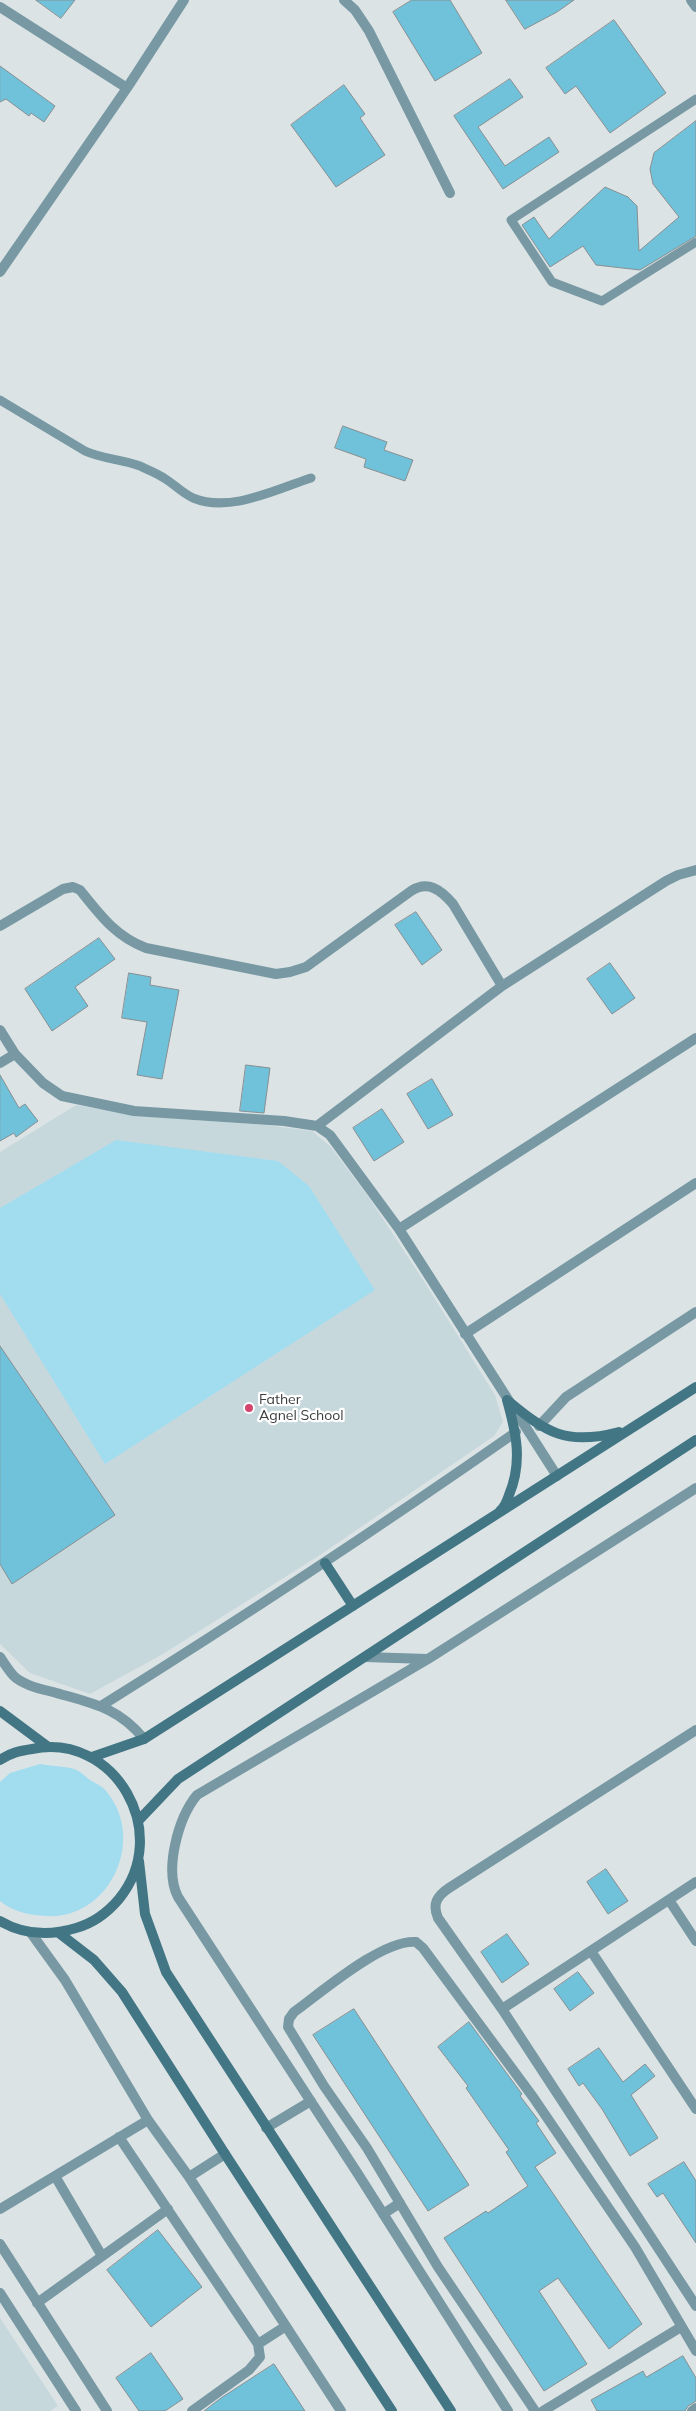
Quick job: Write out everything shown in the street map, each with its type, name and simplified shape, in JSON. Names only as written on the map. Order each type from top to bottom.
[{"type":"street","points":[[0,272],[127,88],[184,0]]},
{"type":"street","points":[[344,0],[355,10],[369,31],[450,193]]},
{"type":"street","points":[[691,0],[696,7]]},
{"type":"street","points":[[0,7],[127,88]]},
{"type":"street","points":[[317,1126],[502,986],[666,881],[678,875],[696,870]]},
{"type":"street","points":[[0,926],[63,889],[73,887],[80,890],[118,934],[131,942],[146,948],[276,974],[306,967],[419,885],[430,886],[443,893],[453,904],[502,986]]},
{"type":"street","points":[[0,1030],[15,1054],[43,1083],[62,1096],[134,1111],[284,1121],[317,1126],[330,1135],[399,1229],[557,1476]]},
{"type":"street","points":[[399,1229],[696,1038]]},
{"type":"street","points":[[0,1063],[15,1054]]},
{"type":"street","points":[[465,1334],[696,1183]]},
{"type":"street","points":[[539,1426],[566,1397],[696,1312]]},
{"type":"street","points":[[92,1757],[144,1739],[696,1386]]},
{"type":"street","points":[[508,1400],[539,1426],[560,1435],[582,1438],[600,1437],[629,1430]]},
{"type":"street","points":[[487,1521],[504,1508],[515,1482],[518,1456],[516,1432],[508,1400]]},
{"type":"street","points":[[101,1706],[325,1563],[516,1432]]},
{"type":"street","points":[[139,1820],[178,1779],[696,1440]]},
{"type":"street","points":[[508,2411],[173,1888],[172,1872],[181,1821],[188,1806],[197,1795],[428,1659],[696,1488]]},
{"type":"street","points":[[325,1563],[353,1606]]},
{"type":"street","points":[[0,1657],[16,1678],[30,1686],[101,1706],[115,1712],[131,1723],[144,1739]]},
{"type":"street","points":[[365,1657],[428,1659]]},
{"type":"street","points":[[0,1711],[27,1728],[47,1746]]},
{"type":"street","points":[[696,1730],[439,1895],[434,1910],[502,2008],[696,2306]]},
{"type":"street","points":[[0,1760],[11,1753],[47,1746],[70,1749],[92,1757],[123,1784],[139,1820],[141,1841],[139,1861],[145,1914],[166,1972],[451,2411]]},
{"type":"street","points":[[0,1921],[31,1933],[59,1933],[87,1925],[110,1909],[128,1887],[139,1861]]},
{"type":"street","points":[[502,2008],[696,1882]]},
{"type":"street","points":[[669,1900],[696,1941]]},
{"type":"street","points":[[31,1933],[65,1980],[148,2120],[189,2178],[341,2411]]},
{"type":"street","points":[[59,1933],[94,1960],[122,1992],[224,2154],[392,2411]]},
{"type":"street","points":[[535,2411],[419,2236],[367,2148],[324,2086],[288,2027],[289,2019],[294,2012],[373,1954],[395,1944],[406,1941],[416,1942],[422,1948],[533,2097],[634,2247],[696,2351]]},
{"type":"street","points":[[591,1951],[696,2109]]},
{"type":"street","points":[[266,2128],[311,2101]]},
{"type":"street","points":[[0,2209],[148,2120]]},
{"type":"street","points":[[119,2138],[258,2344],[260,2357],[249,2370],[192,2411]]},
{"type":"street","points":[[189,2178],[224,2154]]},
{"type":"street","points":[[55,2176],[102,2256]]},
{"type":"street","points":[[383,2214],[400,2203]]},
{"type":"street","points":[[37,2302],[168,2209]]},
{"type":"street","points":[[404,2247],[419,2236]]},
{"type":"street","points":[[0,2244],[107,2411]]},
{"type":"street","points":[[0,2294],[76,2411]]},
{"type":"street","points":[[258,2344],[286,2326]]},
{"type":"street","points":[[543,2411],[681,2327]]},
{"type":"street","points":[[692,2411],[696,2408]]},
{"type":"lane","points":[[696,99],[511,220],[552,282],[602,301],[696,242]]},
{"type":"lane","points":[[0,400],[85,451],[97,456],[122,460],[138,466],[164,477],[191,497],[210,503],[234,502],[311,478]]},
{"type":"shaded area","name":"Father Agnel School","points":[[76,1105],[141,1116],[266,1125],[312,1131],[331,1147],[370,1199],[495,1395],[503,1422],[494,1436],[320,1555],[163,1654],[90,1694],[30,1673],[0,1644],[0,1152]]},
{"type":"shaded area","points":[[116,1140],[278,1161],[309,1186],[375,1290],[105,1464],[0,1294],[0,1208]]},
{"type":"shaded area","points":[[40,1764],[74,1769],[103,1788],[118,1810],[123,1831],[122,1853],[115,1873],[104,1891],[88,1905],[69,1914],[46,1916],[27,1914],[10,1908],[0,1901],[0,1782],[10,1773]]},
{"type":"shaded area","points":[[0,2318],[58,2406],[50,2411],[0,2411]]},
{"type":"building","points":[[36,0],[75,0],[61,18]]},
{"type":"building","points":[[412,0],[450,0],[482,53],[435,81],[393,12]]},
{"type":"building","points":[[506,0],[574,0],[557,12],[525,29]]},
{"type":"building","points":[[614,20],[666,93],[610,133],[576,86],[565,94],[546,68]]},
{"type":"building","points":[[0,66],[55,106],[44,122],[31,113],[29,116],[6,99],[0,102]]},
{"type":"building","points":[[510,79],[523,97],[478,127],[505,166],[549,137],[559,152],[503,189],[454,116]]},
{"type":"building","points":[[344,85],[365,114],[360,118],[385,155],[336,187],[291,125]]},
{"type":"building","points":[[696,121],[696,236],[640,270],[596,265],[583,246],[550,267],[522,225],[534,217],[549,239],[605,187],[628,197],[637,206],[639,251],[679,217],[653,184],[650,169],[654,153]]},
{"type":"building","points":[[343,426],[387,442],[384,450],[413,460],[405,481],[364,467],[366,459],[335,448]]},
{"type":"building","points":[[416,912],[442,950],[422,965],[395,925]]},
{"type":"building","points":[[99,938],[115,959],[75,987],[88,1006],[52,1031],[25,989]]},
{"type":"building","points":[[610,963],[635,998],[612,1014],[587,979]]},
{"type":"building","points":[[129,973],[151,977],[150,985],[179,990],[162,1079],[137,1075],[147,1022],[122,1018]]},
{"type":"building","points":[[246,1065],[270,1068],[264,1113],[240,1111]]},
{"type":"building","points":[[0,1075],[19,1108],[25,1104],[38,1121],[16,1137],[14,1133],[0,1141]]},
{"type":"building","points":[[432,1079],[453,1115],[428,1129],[407,1094]]},
{"type":"building","points":[[382,1109],[404,1142],[374,1161],[353,1128]]},
{"type":"building","points":[[0,1346],[115,1515],[12,1584],[0,1564]]},
{"type":"building","points":[[606,1869],[628,1901],[608,1914],[587,1882]]},
{"type":"building","points":[[507,1934],[529,1964],[502,1983],[481,1952]]},
{"type":"building","points":[[578,1972],[594,1993],[570,2011],[554,1989]]},
{"type":"building","points":[[354,2009],[469,2185],[428,2211],[313,2035]]},
{"type":"building","points":[[469,2022],[522,2094],[520,2096],[539,2121],[536,2123],[556,2153],[535,2167],[642,2324],[609,2349],[558,2278],[539,2291],[587,2364],[544,2391],[444,2238],[486,2211],[488,2213],[528,2186],[506,2152],[509,2150],[466,2088],[468,2086],[438,2047]]},
{"type":"building","points":[[599,2048],[623,2082],[645,2064],[655,2076],[631,2095],[658,2138],[630,2156],[602,2109],[583,2083],[579,2086],[568,2069]]},
{"type":"building","points":[[684,2162],[696,2181],[696,2243],[663,2193],[657,2197],[648,2184]]},
{"type":"building","points":[[158,2230],[202,2287],[151,2327],[107,2270]]},
{"type":"building","points":[[151,2353],[183,2399],[165,2411],[139,2411],[116,2378]]},
{"type":"building","points":[[683,2356],[696,2378],[696,2401],[688,2406],[685,2411],[597,2411],[591,2400],[643,2371],[646,2377]]},
{"type":"building","points":[[274,2364],[305,2411],[204,2411],[221,2398]]},
{"type":"place","name":"Father Agnel School","points":[[249,1408]]}]
